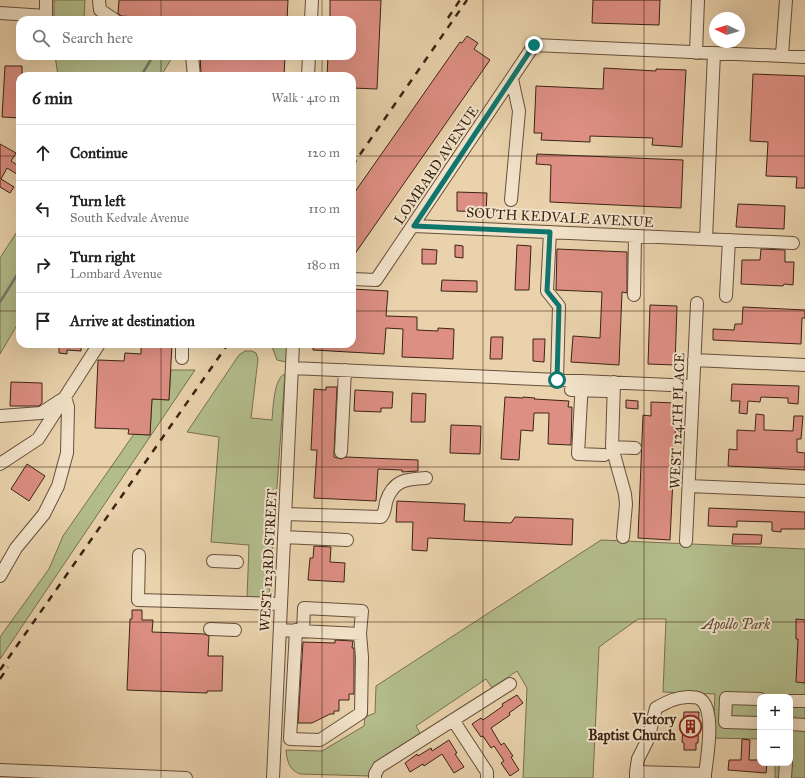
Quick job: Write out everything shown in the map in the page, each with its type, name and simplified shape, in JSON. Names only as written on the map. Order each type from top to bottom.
[{"type":"street","points":[[0,14],[46,16],[46,0]]},
{"type":"street","points":[[99,0],[100,10],[109,16]]},
{"type":"street","points":[[311,16],[312,0]]},
{"type":"street","points":[[698,0],[696,53],[805,56]]},
{"type":"street","points":[[782,55],[786,0]]},
{"type":"street","name":"LOMBARD AVENUE","points":[[356,279],[376,280],[414,226],[534,45],[696,53]]},
{"type":"street","points":[[706,239],[714,53]]},
{"type":"street","points":[[192,60],[194,72]]},
{"type":"street","points":[[308,72],[309,60]]},
{"type":"street","points":[[511,200],[519,111],[512,79]]},
{"type":"street","name":"SOUTH KEDVALE AVENUE","points":[[414,226],[793,242]]},
{"type":"street","points":[[550,232],[547,291],[559,306],[557,380]]},
{"type":"street","points":[[634,295],[635,236]]},
{"type":"street","points":[[726,296],[729,240]]},
{"type":"street","name":"WEST 124TH PLACE","points":[[686,541],[697,303]]},
{"type":"street","points":[[0,464],[38,439],[96,348]]},
{"type":"street","points":[[182,348],[182,358]]},
{"type":"street","name":"WEST 123RD STREET","points":[[273,778],[293,348]]},
{"type":"street","points":[[694,360],[805,365]]},
{"type":"street","points":[[292,368],[557,380],[578,387],[693,386]]},
{"type":"street","points":[[341,452],[345,370]]},
{"type":"street","points":[[578,387],[578,454],[635,448]]},
{"type":"street","points":[[610,387],[608,451],[625,494],[626,504],[624,537]]},
{"type":"street","points":[[0,416],[41,414],[65,396]]},
{"type":"street","points":[[0,576],[16,548],[44,514],[58,486],[68,453],[68,407],[65,396]]},
{"type":"street","points":[[285,514],[381,517],[384,514],[389,496],[400,482],[408,479],[426,478]]},
{"type":"street","points":[[689,486],[805,491]]},
{"type":"street","points":[[284,537],[347,540]]},
{"type":"street","points":[[139,555],[138,600],[281,604]]},
{"type":"street","points":[[213,561],[238,562]]},
{"type":"street","points":[[304,608],[362,611],[360,634],[362,657],[361,713],[320,740],[290,739],[299,631],[304,608]]},
{"type":"street","points":[[210,629],[235,630]]},
{"type":"street","points":[[280,630],[360,634]]},
{"type":"street","points":[[376,778],[379,767],[510,684]]},
{"type":"street","points":[[679,697],[694,697],[701,699],[706,706],[710,720],[705,776],[636,775],[638,759],[648,739],[656,708],[665,702],[679,697]]},
{"type":"street","points":[[757,699],[726,698],[725,722],[757,723]]},
{"type":"street","points":[[793,701],[805,701]]},
{"type":"street","points":[[276,720],[291,732]]},
{"type":"street","points":[[452,720],[487,772],[487,778]]},
{"type":"street","points":[[793,724],[805,725]]},
{"type":"street","points":[[274,743],[291,732]]},
{"type":"street","points":[[785,778],[786,766]]},
{"type":"street","points":[[0,770],[186,778]]},
{"type":"green space","points":[[54,0],[85,0],[84,16],[54,16]]},
{"type":"green space","points":[[56,60],[171,60],[163,72],[57,72]]},
{"type":"green space","points":[[16,233],[16,327],[0,354],[0,258]]},
{"type":"green space","points":[[272,348],[287,348],[286,362],[277,360]]},
{"type":"green space","points":[[245,351],[252,351],[256,353],[258,359],[251,418],[272,420],[276,387],[281,376],[285,374],[269,599],[247,598],[249,545],[211,542],[219,437],[187,432],[239,355]]},
{"type":"green space","points":[[171,370],[195,370],[0,659],[0,637],[49,569],[63,536],[134,434],[150,435],[152,399],[169,400]]},
{"type":"green space","name":"Apollo Park","points":[[601,540],[805,549],[805,778],[775,778],[775,766],[793,766],[793,694],[757,694],[757,739],[713,738],[715,694],[663,692],[666,619],[638,619],[599,647],[593,778],[523,778],[527,688],[517,671],[492,688],[486,679],[416,726],[421,735],[371,776],[300,774],[291,768],[286,750],[322,751],[364,726],[365,717],[375,713],[376,686]]},
{"type":"building","points":[[119,0],[288,0],[287,16],[121,16],[118,13]]},
{"type":"building","points":[[330,0],[381,0],[377,89],[356,88],[356,72],[327,72],[328,60],[356,60],[356,16],[330,16]]},
{"type":"building","points":[[593,0],[660,0],[659,25],[592,23]]},
{"type":"building","points":[[467,36],[478,43],[474,49],[490,60],[356,252],[356,190],[460,42],[462,43]]},
{"type":"building","points":[[200,60],[285,60],[284,72],[201,72]]},
{"type":"building","points":[[5,66],[22,66],[22,72],[16,72],[16,118],[2,117]]},
{"type":"building","points":[[604,68],[656,71],[656,69],[686,70],[682,147],[652,145],[653,138],[590,136],[590,142],[541,140],[542,133],[534,133],[536,86],[603,89]]},
{"type":"building","points":[[753,74],[805,76],[805,188],[796,188],[797,177],[766,176],[768,142],[750,141]]},
{"type":"building","points":[[0,144],[16,153],[11,161],[16,164],[16,174],[7,168],[1,179],[14,187],[10,193],[0,187]]},
{"type":"building","points":[[537,154],[683,160],[681,208],[550,202],[551,165],[536,164]]},
{"type":"building","points":[[457,192],[487,193],[486,212],[457,211]]},
{"type":"building","points":[[738,204],[785,206],[784,229],[736,227]]},
{"type":"building","points":[[455,245],[463,246],[463,258],[455,257]]},
{"type":"building","points":[[517,245],[531,246],[529,290],[515,290]]},
{"type":"building","points":[[422,249],[437,250],[436,264],[422,264]]},
{"type":"building","points":[[557,249],[627,252],[627,293],[622,292],[619,365],[571,362],[573,336],[600,338],[602,292],[556,290]]},
{"type":"building","points":[[761,249],[785,250],[785,262],[794,262],[793,285],[741,284],[742,260],[760,260]]},
{"type":"building","points":[[442,280],[477,281],[477,292],[441,291]]},
{"type":"building","points":[[356,289],[388,291],[386,316],[417,317],[417,330],[438,331],[438,328],[454,329],[453,359],[402,357],[403,329],[386,328],[384,354],[313,350],[313,348],[356,348]]},
{"type":"building","points":[[650,305],[677,306],[675,365],[648,364]]},
{"type":"building","points":[[743,307],[805,310],[805,318],[802,318],[801,344],[713,340],[713,329],[734,330],[735,324],[742,324]]},
{"type":"building","points":[[491,337],[503,337],[502,359],[490,359]]},
{"type":"building","points":[[533,339],[545,339],[544,362],[533,361]]},
{"type":"building","points":[[59,348],[81,348],[81,351],[67,350],[67,354],[59,353]]},
{"type":"building","points":[[141,348],[172,348],[169,400],[152,399],[150,435],[128,434],[129,429],[95,428],[98,360],[124,361],[125,353],[141,354]]},
{"type":"building","points":[[11,382],[42,383],[42,403],[39,406],[10,406]]},
{"type":"building","points":[[732,384],[799,386],[798,404],[788,403],[788,398],[761,397],[760,402],[748,401],[747,414],[739,413],[740,401],[731,401]]},
{"type":"building","points":[[326,387],[337,387],[334,457],[341,459],[346,457],[418,460],[418,471],[402,472],[402,470],[378,469],[376,501],[314,498],[317,450],[311,450],[314,389],[326,390]]},
{"type":"building","points":[[355,390],[393,392],[392,408],[381,408],[381,412],[354,411]]},
{"type":"building","points":[[412,393],[426,394],[425,422],[411,422]]},
{"type":"building","points":[[505,397],[569,401],[568,407],[572,407],[571,445],[548,444],[549,413],[534,413],[533,431],[521,430],[519,460],[501,459]]},
{"type":"building","points":[[626,400],[638,401],[638,409],[626,408]]},
{"type":"building","points":[[651,402],[674,403],[674,417],[676,417],[670,540],[638,538],[643,415],[651,416]]},
{"type":"building","points":[[756,414],[764,415],[764,430],[793,431],[794,416],[803,416],[801,439],[797,439],[797,452],[805,453],[805,470],[728,466],[729,449],[737,450],[737,430],[755,431]]},
{"type":"building","points":[[451,425],[481,426],[480,454],[450,453]]},
{"type":"building","points":[[27,464],[45,476],[29,501],[11,489]]},
{"type":"building","points":[[397,501],[465,504],[464,521],[511,523],[515,517],[573,519],[572,545],[428,538],[427,551],[412,550],[413,522],[396,522]]},
{"type":"building","points":[[709,508],[805,512],[805,529],[781,529],[781,532],[772,531],[772,522],[737,521],[737,527],[708,526]]},
{"type":"building","points":[[733,534],[762,535],[761,544],[732,544]]},
{"type":"building","points":[[314,546],[331,547],[330,562],[345,563],[344,582],[308,580],[310,558],[313,558]]},
{"type":"building","points":[[132,610],[142,610],[142,620],[153,620],[152,632],[204,634],[209,636],[208,656],[223,656],[222,691],[207,691],[207,693],[127,690],[130,619],[132,619]]},
{"type":"building","points":[[796,619],[805,620],[805,683],[796,682],[798,639],[796,639]]},
{"type":"building","points":[[335,640],[353,641],[354,694],[349,694],[349,700],[339,700],[339,711],[334,711],[334,714],[330,714],[312,723],[298,723],[303,642],[335,643]]},
{"type":"building","points":[[517,695],[523,703],[509,713],[510,715],[491,728],[501,745],[504,743],[513,756],[511,757],[519,770],[510,776],[501,763],[504,761],[494,746],[491,748],[472,724],[481,718],[483,720],[503,706],[502,704]]},
{"type":"building","name":"Victory Baptist Church","points":[[684,712],[699,712],[698,743],[696,743],[696,750],[684,750],[684,743],[682,742]]},
{"type":"building","points":[[742,739],[750,740],[749,760],[757,760],[757,766],[767,766],[766,773],[728,770],[729,760],[741,760]]},
{"type":"building","points":[[449,740],[457,753],[455,754],[464,767],[454,773],[442,754],[424,766],[423,764],[410,772],[405,763],[417,754],[418,756],[431,748],[432,751]]},
{"type":"waterway","points":[[143,72],[151,60]]},
{"type":"waterway","points":[[0,302],[16,276]]},
{"type":"railway","points":[[448,18],[460,0]]},
{"type":"railway","points":[[356,160],[467,0]]},
{"type":"railway","points":[[0,670],[225,348]]},
{"type":"railway","points":[[0,679],[8,667]]},
{"type":"place","name":"Victory Baptist Church","points":[[691,727]]},
{"type":"route","points":[[534,45],[414,226],[550,232],[547,291],[559,306],[557,380]]}]
